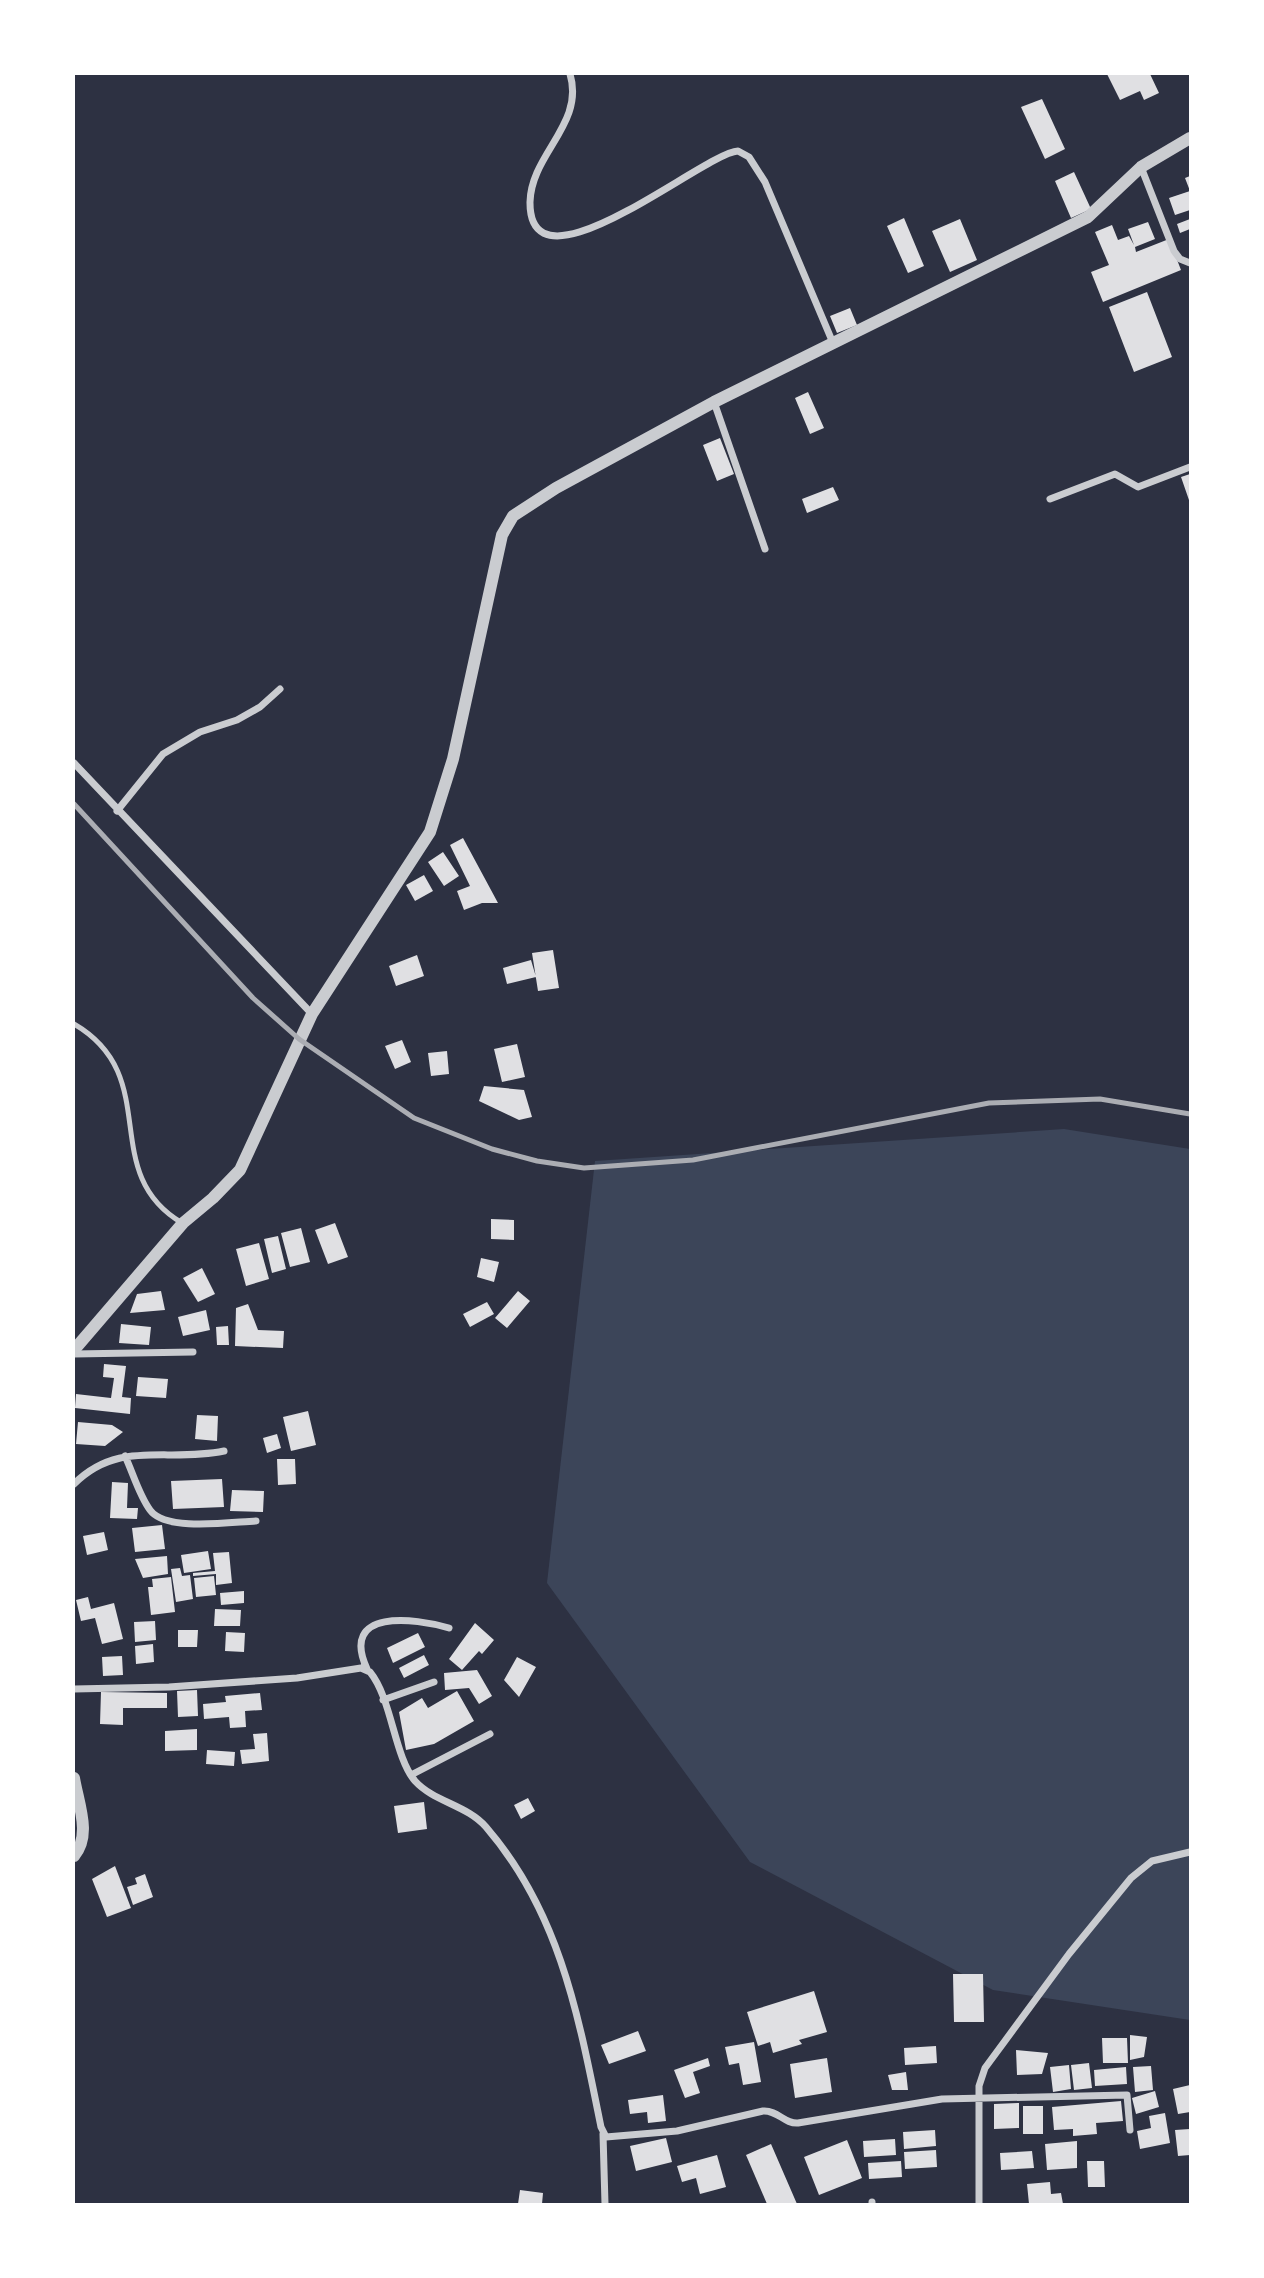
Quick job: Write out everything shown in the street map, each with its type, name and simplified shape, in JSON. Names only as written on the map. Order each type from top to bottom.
[{"type":"street","points":[[570,74],[573,106],[537,172],[531,189],[530,204],[538,229],[547,235],[561,236],[593,229],[678,179],[727,153],[738,151],[749,158],[765,182],[832,343]]},
{"type":"street","points":[[74,1352],[183,1223],[213,1198],[240,1170],[312,1014],[430,832],[453,759],[502,535],[513,516],[556,488],[714,402],[1088,217],[1141,167],[1191,138]]},
{"type":"street","points":[[1141,167],[1174,251],[1184,262],[1191,263]]},
{"type":"street","points":[[714,402],[765,549]]},
{"type":"street","points":[[1050,499],[1115,474],[1138,487],[1191,467]]},
{"type":"street","points":[[117,811],[163,754],[200,732],[237,720],[260,706],[279,689]]},
{"type":"street","points":[[74,763],[312,1014]]},
{"type":"street","points":[[74,1352],[193,1352]]},
{"type":"street","points":[[74,1485],[93,1467],[110,1458],[189,1456],[224,1451]]},
{"type":"street","points":[[125,1456],[151,1512],[162,1519],[180,1524],[256,1521]]},
{"type":"street","points":[[449,1628],[418,1619],[380,1623],[365,1633],[360,1656],[367,1670],[374,1676],[411,1775],[425,1788],[466,1810],[485,1826],[536,1898],[571,1988],[603,2134],[605,2204]]},
{"type":"street","points":[[74,1689],[169,1687],[367,1670]]},
{"type":"street","points":[[383,1700],[434,1682]]},
{"type":"street","points":[[411,1775],[490,1734]]},
{"type":"street","points":[[74,1778],[83,1840],[74,1856]]},
{"type":"street","points":[[979,2204],[979,2098],[981,2078],[991,2059],[1131,1878],[1152,1861],[1191,1852]]},
{"type":"street","points":[[603,2134],[617,2139],[677,2131],[764,2111],[775,2112],[786,2121],[797,2123],[909,2103],[979,2098],[1127,2095],[1130,2130]]},
{"type":"lane","points":[[74,1024],[97,1042],[122,1077],[139,1176],[152,1198],[183,1223]]},
{"type":"shaded area","points":[[1064,1129],[1190,1149],[1190,2020],[993,1990],[750,1862],[547,1583],[595,1161]]},
{"type":"building","points":[[1107,74],[1150,74],[1159,93],[1144,100],[1140,91],[1120,100]]},
{"type":"building","points":[[1042,99],[1065,149],[1045,159],[1021,107]]},
{"type":"building","points":[[1074,172],[1091,209],[1071,218],[1055,181]]},
{"type":"building","points":[[1190,176],[1190,191],[1185,178]]},
{"type":"building","points":[[1190,191],[1190,210],[1175,215],[1169,198]]},
{"type":"building","points":[[904,218],[924,266],[908,273],[887,226]]},
{"type":"building","points":[[960,219],[977,260],[950,272],[932,231]]},
{"type":"building","points":[[1190,219],[1190,229],[1180,233],[1177,224]]},
{"type":"building","points":[[1148,222],[1155,239],[1135,247],[1136,252],[1169,239],[1181,270],[1103,302],[1091,272],[1109,265],[1095,232],[1112,225],[1118,240],[1129,236],[1134,245],[1128,229]]},
{"type":"building","points":[[1147,292],[1172,357],[1134,372],[1109,307]]},
{"type":"building","points":[[850,308],[857,325],[837,333],[830,316]]},
{"type":"building","points":[[808,392],[824,428],[810,434],[795,398]]},
{"type":"building","points":[[720,438],[734,474],[717,481],[703,445]]},
{"type":"building","points":[[1190,474],[1190,503],[1181,477]]},
{"type":"building","points":[[833,487],[839,500],[807,513],[802,499]]},
{"type":"building","points":[[463,838],[498,903],[482,903],[464,910],[457,891],[470,886],[450,845]]},
{"type":"building","points":[[443,852],[459,876],[444,886],[428,862]]},
{"type":"building","points":[[424,875],[433,891],[415,901],[406,885]]},
{"type":"building","points":[[553,950],[559,988],[538,991],[532,953]]},
{"type":"building","points":[[417,955],[424,976],[396,986],[389,966]]},
{"type":"building","points":[[531,960],[536,977],[507,984],[503,968]]},
{"type":"building","points":[[402,1040],[411,1062],[395,1069],[385,1046]]},
{"type":"building","points":[[517,1044],[525,1077],[502,1082],[494,1049]]},
{"type":"building","points":[[447,1051],[449,1074],[431,1076],[428,1053]]},
{"type":"building","points":[[484,1086],[524,1090],[532,1117],[519,1120],[479,1101]]},
{"type":"building","points":[[491,1219],[514,1220],[514,1240],[491,1239]]},
{"type":"building","points":[[335,1223],[348,1257],[328,1264],[315,1230]]},
{"type":"building","points":[[301,1228],[310,1262],[290,1267],[281,1233]]},
{"type":"building","points":[[278,1236],[286,1269],[272,1273],[264,1239]]},
{"type":"building","points":[[259,1243],[269,1279],[246,1286],[236,1249]]},
{"type":"building","points":[[481,1258],[499,1262],[494,1282],[477,1277]]},
{"type":"building","points":[[202,1268],[215,1294],[198,1302],[183,1278]]},
{"type":"building","points":[[161,1291],[165,1310],[130,1313],[137,1294]]},
{"type":"building","points":[[518,1291],[530,1301],[507,1328],[495,1318]]},
{"type":"building","points":[[487,1302],[494,1314],[470,1327],[463,1314]]},
{"type":"building","points":[[248,1304],[258,1330],[284,1331],[283,1348],[235,1346],[236,1308]]},
{"type":"building","points":[[206,1310],[210,1330],[183,1336],[178,1317]]},
{"type":"building","points":[[121,1324],[151,1327],[149,1345],[119,1343]]},
{"type":"building","points":[[228,1326],[229,1345],[217,1345],[216,1327]]},
{"type":"building","points":[[104,1364],[126,1366],[122,1397],[131,1398],[130,1414],[75,1408],[76,1394],[111,1398],[114,1378],[103,1377]]},
{"type":"building","points":[[138,1377],[168,1379],[166,1398],[136,1396]]},
{"type":"building","points":[[308,1411],[316,1445],[291,1451],[283,1417]]},
{"type":"building","points":[[197,1415],[218,1416],[217,1441],[195,1439]]},
{"type":"building","points":[[78,1422],[112,1425],[123,1432],[105,1446],[76,1444]]},
{"type":"building","points":[[277,1434],[281,1448],[267,1453],[263,1438]]},
{"type":"building","points":[[277,1459],[295,1459],[296,1484],[278,1485]]},
{"type":"building","points":[[222,1479],[224,1507],[173,1509],[171,1481]]},
{"type":"building","points":[[112,1482],[128,1483],[127,1508],[138,1508],[137,1519],[110,1518]]},
{"type":"building","points":[[232,1490],[264,1491],[263,1512],[230,1511]]},
{"type":"building","points":[[162,1525],[165,1549],[135,1552],[132,1528]]},
{"type":"building","points":[[104,1532],[108,1550],[87,1555],[83,1536]]},
{"type":"building","points":[[208,1551],[211,1569],[184,1573],[181,1555]]},
{"type":"building","points":[[229,1552],[232,1583],[216,1585],[216,1574],[193,1576],[193,1573],[215,1571],[213,1553]]},
{"type":"building","points":[[167,1556],[168,1574],[143,1578],[135,1559]]},
{"type":"building","points":[[180,1568],[182,1576],[190,1575],[193,1599],[176,1602],[171,1569]]},
{"type":"building","points":[[214,1576],[216,1595],[196,1597],[194,1578]]},
{"type":"building","points":[[171,1577],[175,1612],[151,1615],[148,1587],[153,1587],[152,1579]]},
{"type":"building","points":[[244,1591],[244,1603],[221,1605],[220,1593]]},
{"type":"building","points":[[88,1597],[91,1609],[114,1603],[123,1639],[102,1644],[95,1618],[81,1621],[76,1600]]},
{"type":"building","points":[[215,1609],[241,1610],[240,1626],[214,1626]]},
{"type":"building","points":[[155,1621],[156,1640],[135,1642],[134,1622]]},
{"type":"building","points":[[475,1623],[494,1640],[482,1654],[479,1651],[462,1670],[449,1659]]},
{"type":"building","points":[[178,1630],[198,1630],[197,1647],[178,1647]]},
{"type":"building","points":[[226,1632],[245,1633],[244,1652],[225,1651]]},
{"type":"building","points":[[418,1633],[425,1647],[393,1663],[387,1648]]},
{"type":"building","points":[[153,1644],[154,1662],[136,1664],[135,1646]]},
{"type":"building","points":[[424,1655],[429,1665],[404,1678],[399,1668]]},
{"type":"building","points":[[122,1656],[123,1675],[103,1676],[102,1657]]},
{"type":"building","points":[[517,1657],[536,1667],[519,1697],[504,1680]]},
{"type":"building","points":[[477,1670],[492,1696],[479,1704],[469,1688],[445,1690],[444,1673]]},
{"type":"building","points":[[197,1690],[198,1716],[178,1717],[177,1691]]},
{"type":"building","points":[[457,1691],[474,1721],[434,1744],[406,1750],[399,1712],[422,1698],[428,1708]]},
{"type":"building","points":[[101,1692],[167,1693],[167,1708],[123,1708],[123,1725],[100,1724]]},
{"type":"building","points":[[260,1693],[262,1710],[245,1711],[246,1727],[230,1728],[229,1717],[204,1719],[203,1704],[226,1702],[225,1696]]},
{"type":"building","points":[[197,1729],[197,1750],[165,1751],[165,1731]]},
{"type":"building","points":[[267,1733],[269,1761],[242,1764],[240,1750],[255,1749],[253,1734]]},
{"type":"building","points":[[207,1750],[235,1752],[234,1766],[206,1764]]},
{"type":"building","points":[[528,1798],[535,1811],[521,1819],[514,1805]]},
{"type":"building","points":[[424,1802],[427,1829],[398,1833],[394,1806]]},
{"type":"building","points":[[115,1866],[131,1908],[107,1917],[92,1879]]},
{"type":"building","points":[[145,1874],[153,1897],[133,1905],[127,1887],[137,1884],[135,1878]]},
{"type":"building","points":[[953,1974],[983,1974],[984,2022],[954,2022]]},
{"type":"building","points":[[814,1991],[827,2032],[799,2040],[802,2044],[773,2053],[770,2042],[758,2046],[747,2012]]},
{"type":"building","points":[[638,2031],[646,2051],[609,2064],[601,2045]]},
{"type":"building","points":[[1130,2035],[1147,2037],[1144,2057],[1130,2060]]},
{"type":"building","points":[[1102,2038],[1127,2038],[1128,2063],[1103,2063]]},
{"type":"building","points":[[754,2042],[761,2082],[743,2085],[739,2063],[729,2065],[725,2047]]},
{"type":"building","points":[[936,2046],[937,2063],[905,2065],[904,2048]]},
{"type":"building","points":[[1016,2050],[1048,2053],[1042,2074],[1017,2075]]},
{"type":"building","points":[[708,2058],[710,2066],[693,2072],[700,2093],[685,2098],[674,2070]]},
{"type":"building","points":[[827,2058],[832,2092],[795,2098],[790,2064]]},
{"type":"building","points":[[1089,2063],[1092,2088],[1074,2090],[1071,2065]]},
{"type":"building","points":[[1069,2065],[1071,2089],[1053,2092],[1050,2067]]},
{"type":"building","points":[[1151,2066],[1153,2090],[1135,2092],[1133,2067]]},
{"type":"building","points":[[1126,2067],[1127,2084],[1095,2086],[1094,2070]]},
{"type":"building","points":[[906,2072],[908,2090],[892,2090],[888,2075]]},
{"type":"building","points":[[1190,2085],[1190,2112],[1178,2114],[1173,2089]]},
{"type":"building","points":[[1155,2091],[1159,2107],[1136,2114],[1132,2098]]},
{"type":"building","points":[[663,2095],[666,2121],[648,2123],[647,2112],[630,2114],[628,2100]]},
{"type":"building","points":[[1121,2101],[1123,2121],[1096,2123],[1097,2134],[1073,2136],[1073,2129],[1054,2130],[1052,2107]]},
{"type":"building","points":[[1019,2103],[1019,2128],[994,2129],[994,2104]]},
{"type":"building","points":[[1023,2106],[1043,2106],[1043,2134],[1023,2134]]},
{"type":"building","points":[[1165,2113],[1170,2143],[1140,2149],[1137,2131],[1151,2128],[1149,2116]]},
{"type":"building","points":[[1190,2129],[1190,2155],[1178,2156],[1175,2130]]},
{"type":"building","points":[[935,2130],[936,2146],[904,2149],[903,2132]]},
{"type":"building","points":[[666,2138],[672,2162],[636,2171],[630,2146]]},
{"type":"building","points":[[895,2139],[896,2155],[864,2157],[863,2141]]},
{"type":"building","points":[[847,2140],[862,2178],[819,2195],[804,2157]]},
{"type":"building","points":[[1077,2141],[1077,2168],[1047,2170],[1045,2144]]},
{"type":"building","points":[[771,2144],[797,2204],[767,2204],[746,2155]]},
{"type":"building","points":[[936,2150],[937,2167],[905,2169],[904,2152]]},
{"type":"building","points":[[1032,2151],[1034,2168],[1001,2170],[1000,2153]]},
{"type":"building","points":[[717,2155],[726,2187],[700,2194],[696,2178],[682,2182],[677,2166]]},
{"type":"building","points":[[901,2161],[902,2177],[869,2179],[868,2163]]},
{"type":"building","points":[[1087,2161],[1104,2161],[1105,2187],[1088,2187]]},
{"type":"building","points":[[1050,2182],[1051,2194],[1061,2193],[1063,2204],[1029,2204],[1027,2184]]},
{"type":"building","points":[[520,2190],[543,2193],[542,2204],[518,2204]]},
{"type":"railway","points":[[74,804],[253,998],[299,1039],[414,1118],[492,1149],[537,1161],[584,1168],[693,1160],[989,1103],[1100,1099],[1190,1114]]}]
